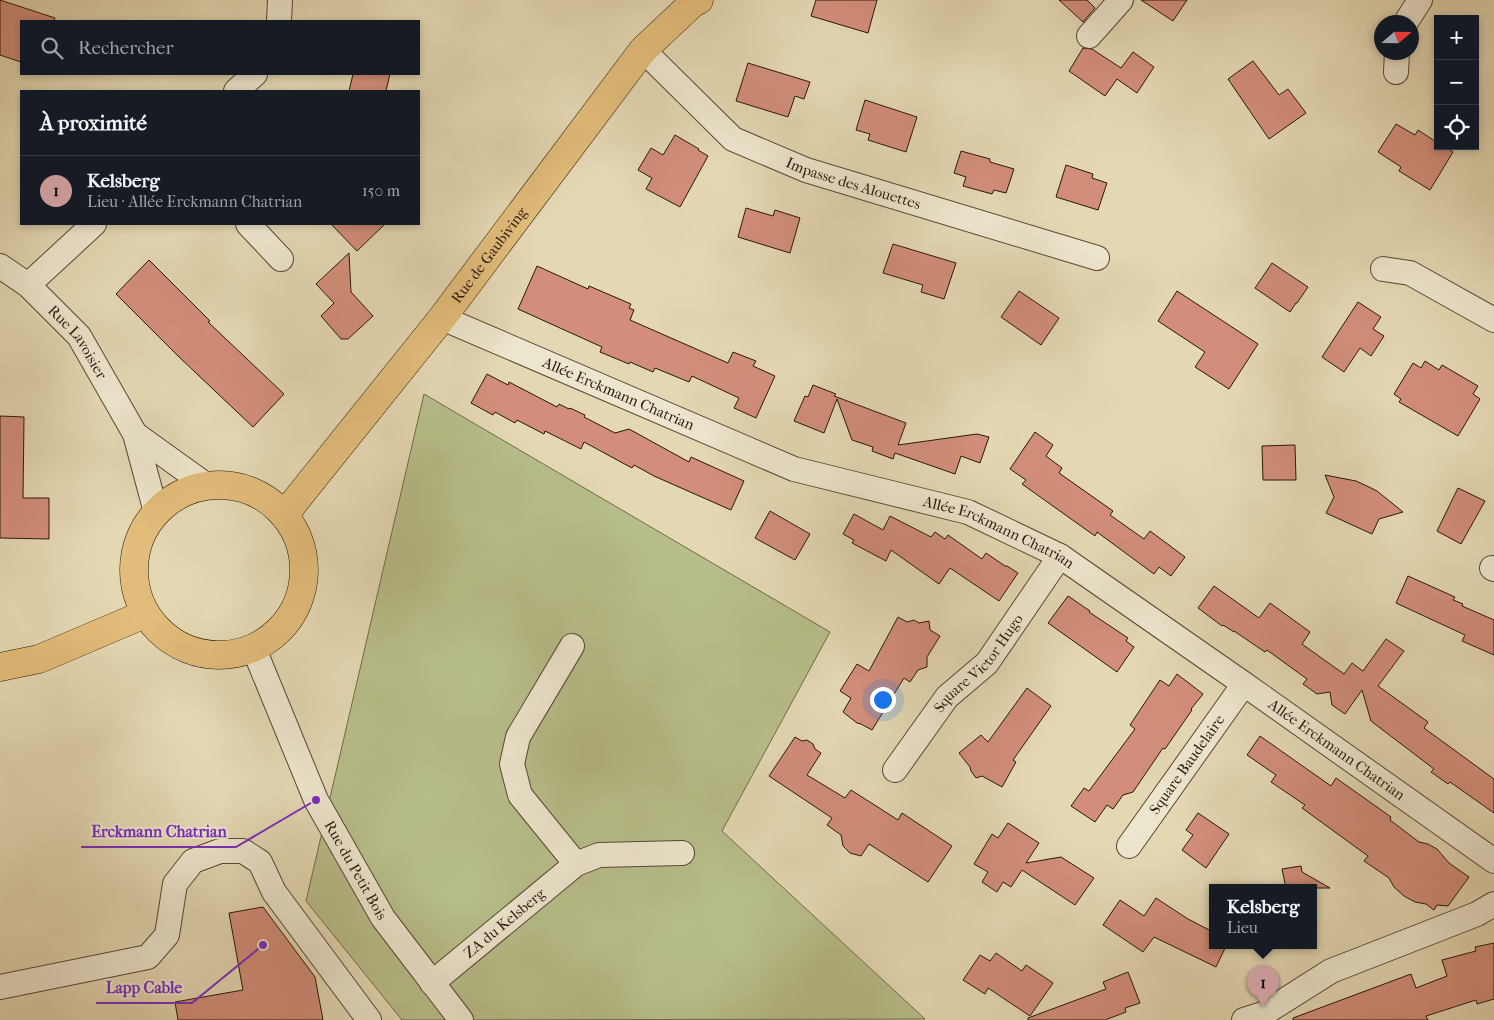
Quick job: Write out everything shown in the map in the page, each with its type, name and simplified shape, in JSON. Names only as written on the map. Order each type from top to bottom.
[{"type":"main road","name":"Rue de Gaubiving","points":[[284,516],[442,318],[643,50],[693,3],[699,0]]},
{"type":"main road","points":[[206,485],[235,486],[262,496],[284,516],[298,538],[304,564],[302,590],[292,614],[275,634],[254,649],[229,655],[204,655],[181,647],[160,633],[145,614],[135,588],[133,561],[140,535],[156,512],[179,494],[206,485]]},
{"type":"main road","points":[[0,667],[39,660],[145,614]]},
{"type":"street","points":[[279,20],[280,0]]},
{"type":"street","points":[[1088,36],[1121,0]]},
{"type":"street","points":[[1410,15],[1420,0]]},
{"type":"street","name":"Impasse des Alouettes","points":[[643,50],[733,139],[806,170],[1096,258]]},
{"type":"street","points":[[237,90],[254,75]]},
{"type":"street","points":[[28,285],[93,225]]},
{"type":"street","points":[[249,225],[281,259]]},
{"type":"street","name":"Rue Lavoisier","points":[[0,266],[28,285],[79,336],[135,434],[156,512]]},
{"type":"street","points":[[1383,269],[1410,273],[1494,320]]},
{"type":"street","name":"Allée Erckmann Chatrian","points":[[442,318],[794,469],[968,512],[1060,556],[1494,861]]},
{"type":"street","name":"Rue Lavoisier","points":[[135,434],[206,485]]},
{"type":"street","name":"Square Victor Hugo","points":[[895,770],[947,697],[987,662],[1060,556]]},
{"type":"street","points":[[572,646],[518,737],[512,764],[520,796],[576,864]]},
{"type":"street","name":"Rue du Petit Bois","points":[[254,649],[316,800],[383,918],[461,1020]]},
{"type":"street","name":"Square Baudelaire","points":[[1129,846],[1244,684]]},
{"type":"street","points":[[0,987],[148,958],[167,935],[175,884],[192,861],[220,851],[243,851],[260,862],[274,892],[370,1020]]},
{"type":"street","name":"ZA du Kelsberg","points":[[432,983],[576,864],[599,855],[682,853]]},
{"type":"street","points":[[1244,1020],[1263,1014],[1331,971],[1477,914],[1494,904]]},
{"type":"green space","points":[[424,394],[830,632],[722,831],[925,1019],[402,1020],[306,901]]},
{"type":"building","points":[[0,0],[55,18],[54,20],[20,20],[20,62],[0,55]]},
{"type":"building","points":[[816,0],[877,0],[868,33],[811,16]]},
{"type":"building","points":[[1059,0],[1087,0],[1095,8],[1083,22]]},
{"type":"building","points":[[1141,0],[1187,0],[1173,21]]},
{"type":"building","points":[[1083,48],[1092,49],[1121,68],[1133,52],[1154,67],[1137,93],[1117,79],[1105,96],[1069,71]]},
{"type":"building","points":[[1253,61],[1279,95],[1288,89],[1306,113],[1269,139],[1228,79]]},
{"type":"building","points":[[748,63],[810,82],[804,99],[795,96],[788,117],[736,101]]},
{"type":"building","points":[[353,75],[390,75],[386,90],[349,90]]},
{"type":"building","points":[[865,100],[917,117],[906,152],[868,140],[870,134],[856,130]]},
{"type":"building","points":[[1396,124],[1415,135],[1418,130],[1434,140],[1434,150],[1450,150],[1453,152],[1430,190],[1399,171],[1401,167],[1378,152]]},
{"type":"building","points":[[675,135],[708,156],[680,207],[646,189],[652,178],[638,170],[651,148],[663,155]]},
{"type":"building","points":[[961,151],[990,159],[990,162],[1014,169],[1006,193],[994,190],[992,194],[963,186],[966,177],[954,173]]},
{"type":"building","points":[[1066,165],[1093,174],[1092,178],[1107,183],[1098,210],[1056,197]]},
{"type":"building","points":[[746,208],[773,216],[775,210],[800,218],[790,253],[738,237]]},
{"type":"building","points":[[332,225],[384,225],[357,251]]},
{"type":"building","points":[[893,244],[956,263],[944,299],[921,292],[923,285],[883,273]]},
{"type":"building","points":[[349,253],[351,292],[373,316],[348,339],[341,339],[321,316],[334,303],[316,284]]},
{"type":"building","points":[[149,260],[210,321],[208,322],[284,394],[253,427],[116,294]]},
{"type":"building","points":[[1272,263],[1308,287],[1290,312],[1255,288]]},
{"type":"building","points":[[537,266],[588,289],[589,286],[631,304],[629,308],[634,310],[630,320],[728,363],[733,352],[756,361],[753,366],[775,376],[756,418],[734,408],[739,398],[692,376],[689,382],[655,368],[653,372],[630,362],[629,364],[600,352],[602,347],[518,309]]},
{"type":"building","points":[[1019,291],[1059,318],[1041,345],[1001,317]]},
{"type":"building","points":[[1177,291],[1258,344],[1229,389],[1195,367],[1205,352],[1158,321]]},
{"type":"building","points":[[1358,302],[1381,317],[1373,329],[1384,336],[1371,356],[1360,348],[1344,372],[1322,357]]},
{"type":"building","points":[[1425,361],[1439,370],[1442,365],[1478,386],[1473,394],[1480,399],[1458,436],[1399,402],[1401,399],[1394,394],[1413,363],[1421,368]]},
{"type":"building","points":[[487,374],[508,385],[509,382],[557,407],[559,404],[570,408],[615,433],[629,429],[689,462],[691,457],[744,481],[731,510],[654,476],[634,465],[632,468],[584,442],[581,449],[545,431],[544,434],[517,420],[515,423],[495,412],[493,415],[471,403]]},
{"type":"building","points":[[813,385],[836,394],[834,396],[906,423],[898,445],[977,434],[989,437],[980,463],[961,456],[955,474],[895,453],[893,459],[872,451],[873,447],[852,440],[837,399],[824,433],[794,421],[805,396],[808,397]]},
{"type":"building","points":[[0,416],[24,417],[23,498],[49,498],[49,539],[0,538]]},
{"type":"building","points":[[1035,432],[1053,445],[1046,456],[1062,468],[1059,473],[1113,511],[1110,515],[1144,539],[1150,531],[1185,557],[1171,576],[1159,567],[1154,574],[1097,532],[1095,536],[1022,484],[1026,480],[1010,469]]},
{"type":"building","points":[[1295,445],[1296,480],[1263,480],[1262,446]]},
{"type":"building","points":[[1325,475],[1356,481],[1367,486],[1377,491],[1403,512],[1379,519],[1372,534],[1326,513],[1334,497]]},
{"type":"building","points":[[1458,488],[1485,501],[1461,544],[1437,531]]},
{"type":"building","points":[[770,511],[810,534],[795,560],[755,538]]},
{"type":"building","points":[[854,514],[883,530],[890,516],[931,537],[935,532],[945,539],[948,535],[982,559],[986,553],[1018,573],[999,601],[950,568],[939,584],[891,550],[886,561],[852,543],[854,540],[843,534]]},
{"type":"building","points":[[1408,576],[1455,597],[1453,600],[1463,604],[1462,606],[1494,620],[1494,655],[1462,641],[1465,635],[1396,603]]},
{"type":"building","points":[[1214,586],[1259,618],[1270,603],[1310,632],[1302,644],[1344,674],[1352,663],[1363,671],[1386,639],[1404,651],[1378,686],[1428,722],[1424,728],[1494,779],[1494,813],[1450,782],[1448,784],[1431,772],[1434,769],[1371,721],[1362,690],[1345,714],[1332,705],[1330,692],[1317,694],[1303,684],[1307,679],[1267,650],[1265,652],[1234,631],[1222,626],[1198,608]]},
{"type":"building","points":[[1068,596],[1128,638],[1126,641],[1134,647],[1117,672],[1048,623]]},
{"type":"building","points":[[898,617],[907,622],[914,620],[919,623],[929,621],[930,630],[940,636],[927,657],[927,667],[918,670],[910,682],[904,678],[872,730],[857,723],[843,712],[851,698],[840,691],[857,664],[869,671]]},
{"type":"building","points":[[1177,674],[1203,694],[1133,792],[1123,795],[1113,809],[1107,805],[1095,822],[1071,806],[1084,788],[1089,791],[1135,729],[1130,725],[1160,680],[1169,686]]},
{"type":"building","points":[[1027,688],[1051,706],[1013,760],[1016,762],[1002,787],[982,776],[976,778],[959,753],[981,735],[988,742]]},
{"type":"building","points":[[1260,736],[1331,786],[1336,778],[1391,817],[1390,820],[1419,842],[1437,849],[1449,863],[1469,877],[1448,906],[1437,905],[1434,910],[1426,904],[1415,902],[1404,896],[1394,887],[1389,878],[1364,861],[1368,856],[1302,808],[1305,805],[1271,782],[1276,775],[1247,755]]},
{"type":"building","points":[[795,737],[802,741],[807,740],[821,753],[807,775],[845,798],[851,790],[898,820],[902,813],[952,846],[928,882],[869,844],[861,856],[850,853],[843,846],[841,835],[827,825],[832,818],[769,776]]},
{"type":"building","points":[[1198,813],[1229,834],[1206,868],[1182,850],[1193,835],[1186,830]]},
{"type":"building","points":[[1008,823],[1039,843],[1026,863],[1061,857],[1094,878],[1075,905],[1022,870],[1011,887],[1003,882],[997,892],[982,882],[988,872],[974,864],[992,834],[998,838]]},
{"type":"building","points":[[1301,866],[1302,872],[1330,888],[1317,888],[1317,884],[1285,884],[1282,869]]},
{"type":"building","points":[[1156,898],[1209,930],[1209,949],[1225,949],[1216,967],[1154,937],[1143,952],[1103,925],[1120,900],[1144,916]]},
{"type":"building","points":[[263,907],[315,977],[323,1020],[178,1020],[175,1002],[243,990],[229,913]]},
{"type":"building","points":[[1494,943],[1494,999],[1477,1004],[1476,1000],[1426,1016],[1428,1020],[1293,1020],[1293,1018],[1411,974],[1416,988],[1447,976],[1442,960],[1476,951],[1475,947]]},
{"type":"building","points":[[996,953],[1022,971],[1026,965],[1053,983],[1030,1016],[988,988],[985,994],[963,980],[980,955],[990,961]]},
{"type":"building","points":[[1128,972],[1140,1003],[1125,1008],[1126,1012],[1105,1020],[1028,1020],[1028,1018],[1106,989],[1103,982]]},
{"type":"place","name":"Erckmann Chatrian","points":[[316,800]]},
{"type":"place","name":"Lapp Cable","points":[[263,945]]},
{"type":"place","name":"Kelsberg","points":[[1263,1007]]}]
